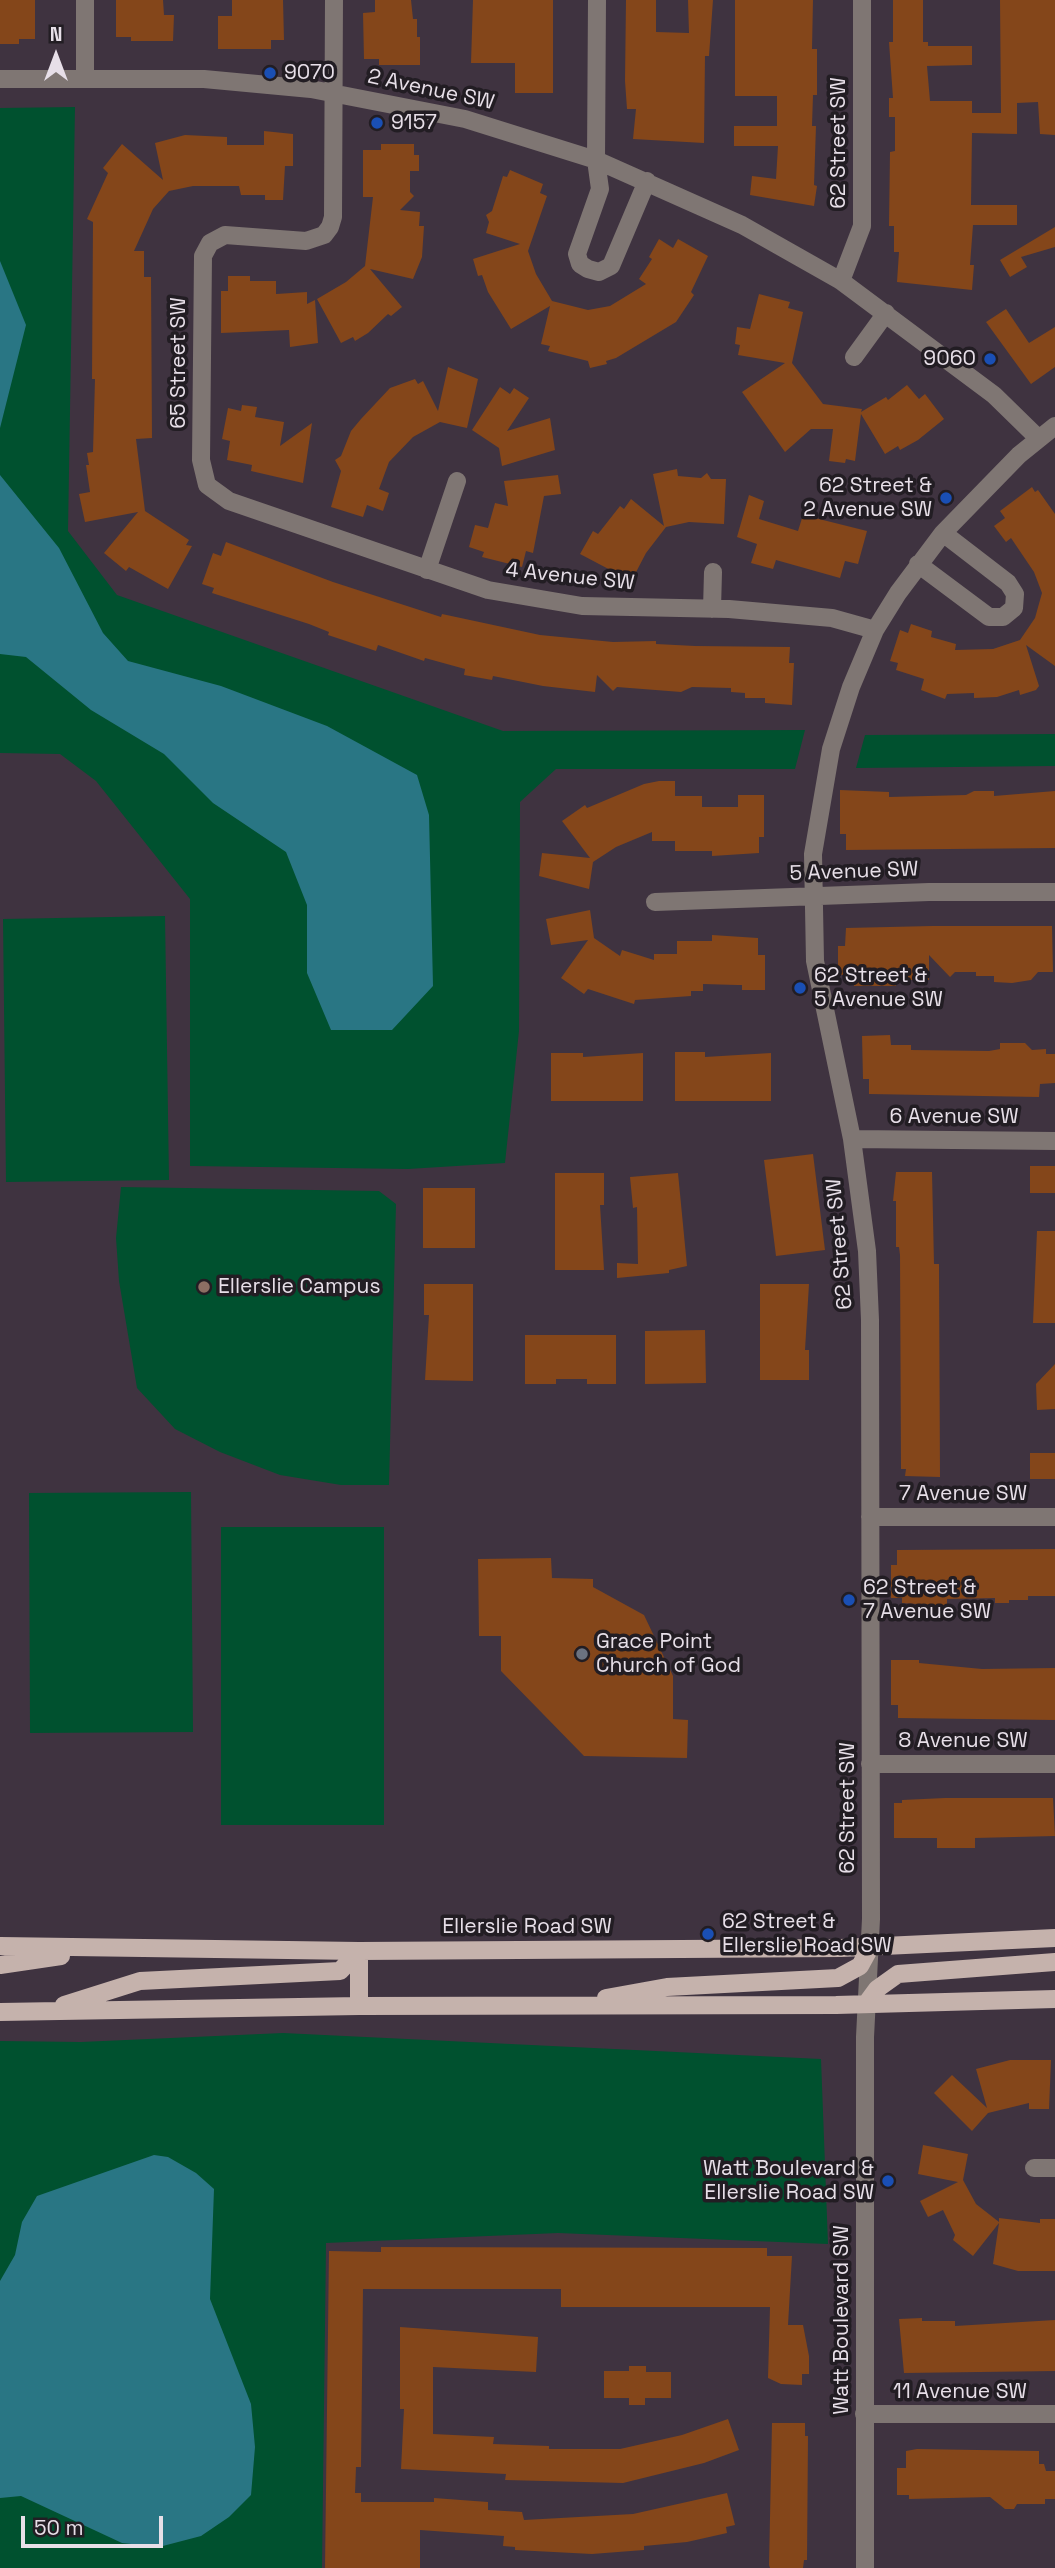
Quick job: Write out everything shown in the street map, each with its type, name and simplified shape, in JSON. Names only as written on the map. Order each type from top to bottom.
[{"type":"main road","name":"Ellerslie Road SW","points":[[0,1946],[359,1951],[871,1946],[1055,1938]]},
{"type":"main road","points":[[558,2007],[667,1987],[838,1978],[860,1966],[871,1946]]},
{"type":"main road","points":[[0,1965],[116,1948]]},
{"type":"main road","points":[[359,1951],[359,2006]]},
{"type":"main road","points":[[44,2012],[140,1981],[340,1971],[359,1951]]},
{"type":"main road","points":[[866,2004],[877,1989],[898,1974],[1055,1962]]},
{"type":"main road","points":[[0,2012],[359,2006],[866,2004],[1055,1999]]},
{"type":"street","points":[[85,0],[85,78]]},
{"type":"street","points":[[334,0],[334,93]]},
{"type":"street","points":[[597,0],[596,160],[600,188],[577,254],[580,264],[599,272],[611,266],[647,181]]},
{"type":"street","name":"62 Street SW","points":[[841,281],[862,226],[862,0]]},
{"type":"street","name":"2 Avenue SW","points":[[0,79],[215,80],[334,93],[465,119],[596,160],[742,225],[841,281],[995,395],[1038,438]]},
{"type":"street","name":"65 Street SW","points":[[207,485],[201,460],[202,266],[210,243],[235,234],[306,242],[324,235],[333,217],[334,93]]},
{"type":"street","points":[[854,357],[886,313]]},
{"type":"street","name":"62 Street SW","points":[[871,1946],[867,1251],[852,1139],[815,961],[812,896],[817,820],[831,749],[851,687],[875,630],[918,564],[943,533],[986,486],[1055,426]]},
{"type":"street","points":[[427,569],[457,481]]},
{"type":"street","name":"4 Avenue SW","points":[[207,485],[229,501],[488,590],[550,602],[612,608],[712,609],[832,618],[875,630]]},
{"type":"street","points":[[918,564],[989,617],[1003,617],[1014,608],[1013,589],[943,533]]},
{"type":"street","points":[[712,609],[713,572]]},
{"type":"street","name":"5 Avenue SW","points":[[655,902],[1055,892]]},
{"type":"street","name":"6 Avenue SW","points":[[852,1139],[1055,1141]]},
{"type":"street","name":"7 Avenue SW","points":[[870,1517],[1055,1517]]},
{"type":"street","name":"8 Avenue SW","points":[[870,1764],[1055,1764]]},
{"type":"street","name":"Watt Boulevard SW","points":[[864,2568],[866,2004],[871,1946]]},
{"type":"street","points":[[1034,2168],[1055,2168]]},
{"type":"street","name":"11 Avenue SW","points":[[864,2414],[1055,2414]]},
{"type":"green space","points":[[75,107],[68,531],[117,595],[503,731],[805,730],[795,769],[556,769],[520,802],[519,1031],[505,1163],[408,1169],[190,1166],[190,899],[96,781],[60,754],[0,753],[0,108]]},
{"type":"green space","points":[[1055,734],[1055,766],[856,768],[865,735]]},
{"type":"green space","points":[[165,916],[169,1180],[6,1182],[3,919]]},
{"type":"green space","points":[[121,1187],[379,1191],[396,1204],[389,1485],[341,1485],[280,1475],[220,1452],[175,1429],[137,1388],[119,1281],[116,1238]]},
{"type":"green space","points":[[191,1492],[193,1732],[30,1733],[29,1493]]},
{"type":"green space","points":[[221,1527],[384,1527],[384,1825],[221,1825]]},
{"type":"green space","points":[[283,2033],[821,2059],[828,2244],[558,2233],[326,2243],[322,2568],[0,2568],[0,2041],[81,2042]]},
{"type":"water","points":[[0,261],[26,325],[0,428]]},
{"type":"water","points":[[0,475],[59,548],[103,633],[128,661],[221,686],[327,726],[417,775],[429,815],[433,986],[392,1030],[331,1030],[307,973],[307,905],[286,852],[213,803],[164,754],[91,710],[26,657],[0,654]]},
{"type":"water","points":[[154,2155],[168,2157],[196,2173],[214,2189],[210,2299],[251,2404],[255,2447],[251,2495],[229,2517],[201,2536],[159,2547],[122,2543],[21,2496],[0,2498],[0,2281],[15,2255],[22,2222],[37,2196]]},
{"type":"building","points":[[0,0],[35,0],[35,39],[19,39],[19,44],[0,44]]},
{"type":"building","points":[[116,0],[163,0],[164,15],[174,15],[173,41],[131,41],[131,37],[116,37]]},
{"type":"building","points":[[232,0],[283,0],[284,40],[271,40],[271,49],[218,49],[218,16],[232,16]]},
{"type":"building","points":[[375,0],[411,0],[413,19],[417,19],[417,37],[420,37],[420,65],[379,65],[379,59],[364,59],[363,13],[375,12]]},
{"type":"building","points":[[473,0],[553,0],[553,93],[515,93],[515,63],[471,63]]},
{"type":"building","points":[[626,0],[656,0],[656,32],[689,33],[688,0],[713,0],[709,56],[705,56],[704,143],[633,139],[636,109],[627,109],[625,81]]},
{"type":"building","points":[[735,0],[813,0],[812,49],[817,49],[817,95],[813,95],[812,126],[816,126],[814,185],[817,186],[814,206],[750,195],[752,176],[776,179],[778,146],[734,146],[734,126],[777,126],[777,96],[735,96]]},
{"type":"building","points":[[893,0],[923,0],[923,42],[928,42],[928,46],[972,46],[972,65],[927,66],[930,101],[972,101],[972,113],[1001,113],[1000,0],[1055,0],[1055,135],[1040,134],[1038,102],[1017,103],[1017,134],[972,133],[971,205],[1017,205],[1017,225],[973,225],[970,265],[974,265],[972,290],[897,282],[899,252],[894,252],[894,226],[889,226],[890,152],[895,151],[895,117],[889,117],[889,98],[893,98],[889,42],[893,42]]},
{"type":"building","points":[[264,131],[293,134],[293,166],[285,166],[283,200],[265,200],[265,195],[241,195],[239,186],[193,186],[169,191],[153,209],[134,251],[144,251],[144,277],[151,277],[152,438],[136,439],[145,511],[189,540],[186,545],[192,546],[168,589],[129,567],[126,571],[104,553],[138,512],[85,522],[79,494],[90,492],[86,465],[89,465],[87,453],[93,452],[95,379],[92,379],[93,222],[87,219],[108,173],[103,168],[122,144],[163,180],[155,143],[185,135],[227,137],[227,145],[264,145]]},
{"type":"building","points":[[381,144],[414,144],[414,155],[419,155],[419,171],[410,171],[410,192],[414,196],[400,210],[420,212],[419,226],[424,226],[422,257],[413,279],[370,269],[402,307],[391,316],[388,314],[355,341],[353,337],[341,343],[317,299],[346,282],[365,266],[373,197],[363,197],[363,150],[381,150]]},
{"type":"building","points":[[510,170],[543,184],[540,193],[547,196],[528,251],[536,274],[552,301],[588,310],[610,306],[646,284],[639,279],[652,259],[649,257],[659,239],[673,248],[678,239],[708,256],[691,292],[694,295],[676,322],[616,358],[606,361],[607,364],[590,368],[588,361],[548,351],[550,346],[541,344],[550,306],[511,329],[488,292],[482,275],[478,276],[473,259],[520,244],[486,233],[489,222],[486,215],[492,211],[503,176],[507,177]]},
{"type":"building","points":[[1055,227],[1055,247],[1021,257],[1027,267],[1010,277],[1000,260]]},
{"type":"building","points":[[228,276],[250,276],[250,281],[276,281],[276,294],[307,292],[307,304],[315,300],[318,343],[290,347],[289,330],[221,333],[221,291],[228,291]]},
{"type":"building","points":[[759,294],[790,302],[788,308],[803,312],[792,363],[823,404],[862,409],[861,412],[886,397],[888,400],[907,385],[919,399],[925,394],[944,419],[918,440],[900,450],[898,446],[885,454],[861,414],[855,461],[829,461],[833,429],[811,429],[785,452],[742,392],[785,363],[738,355],[740,345],[735,344],[737,327],[750,329]]},
{"type":"building","points":[[1006,309],[1029,343],[1055,327],[1055,367],[1031,384],[986,322]]},
{"type":"building","points":[[448,367],[478,379],[467,428],[440,422],[413,437],[389,462],[379,489],[389,493],[383,511],[367,505],[363,517],[331,507],[341,471],[335,460],[341,456],[351,431],[361,419],[390,388],[415,379],[418,384],[423,381],[438,411]]},
{"type":"building","points":[[500,387],[510,394],[514,388],[529,398],[507,431],[550,418],[555,450],[502,466],[499,448],[472,430]]},
{"type":"building","points":[[242,405],[257,407],[255,417],[284,422],[280,446],[312,423],[303,483],[251,471],[252,465],[227,460],[230,441],[222,439],[228,408],[241,411]]},
{"type":"building","points":[[677,469],[678,476],[701,478],[707,473],[711,479],[726,479],[724,524],[689,522],[666,527],[646,553],[634,576],[620,570],[618,574],[580,554],[593,531],[598,534],[620,506],[624,509],[631,499],[664,526],[653,474]]},
{"type":"building","points":[[558,475],[561,494],[544,496],[533,553],[526,551],[522,567],[482,557],[484,552],[469,547],[475,525],[488,528],[495,503],[508,506],[504,481]]},
{"type":"building","points":[[1032,487],[1035,492],[1038,490],[1055,514],[1055,666],[1026,645],[1039,686],[1036,690],[1020,695],[1019,690],[997,697],[974,698],[974,693],[947,694],[945,699],[921,690],[924,679],[896,670],[898,663],[890,661],[900,630],[908,633],[911,624],[932,631],[931,637],[956,644],[955,650],[993,649],[1020,640],[1035,618],[1042,593],[1034,572],[1011,538],[1006,542],[994,526],[1005,518],[1000,511]]},
{"type":"building","points":[[749,495],[764,501],[759,519],[798,531],[803,515],[867,531],[858,564],[845,561],[840,578],[776,560],[773,569],[751,563],[757,544],[737,537]]},
{"type":"building","points":[[226,542],[333,582],[441,617],[442,614],[540,635],[613,642],[656,641],[656,644],[695,646],[790,647],[789,663],[794,663],[792,705],[765,703],[765,698],[745,698],[745,693],[731,692],[731,688],[692,687],[681,692],[617,687],[613,691],[597,675],[595,692],[543,686],[493,676],[492,680],[464,675],[465,669],[425,658],[424,661],[378,645],[376,651],[328,635],[329,632],[309,624],[212,593],[214,588],[202,584],[213,553],[221,556]]},
{"type":"building","points":[[675,781],[675,796],[702,796],[702,807],[738,807],[738,795],[764,795],[764,837],[759,837],[759,853],[712,856],[712,851],[675,851],[675,841],[652,841],[652,832],[616,847],[593,862],[589,889],[539,876],[542,853],[590,858],[562,821],[585,805],[587,808],[644,784]]},
{"type":"building","points":[[840,790],[889,792],[889,797],[966,795],[974,791],[994,791],[994,796],[1055,791],[1055,848],[846,850],[846,834],[840,834]]},
{"type":"building","points":[[590,910],[594,938],[620,956],[622,950],[654,960],[654,954],[677,954],[677,941],[712,941],[712,935],[758,938],[758,955],[765,955],[765,990],[742,990],[742,985],[703,984],[703,991],[691,991],[691,996],[635,1000],[634,1004],[588,989],[584,994],[561,978],[588,940],[551,945],[546,919]]},
{"type":"building","points":[[1052,926],[1053,972],[1038,972],[1031,980],[1012,983],[994,982],[994,976],[976,976],[976,972],[955,972],[950,977],[929,955],[929,980],[896,980],[896,986],[854,986],[854,975],[838,975],[838,946],[845,946],[846,928]]},
{"type":"building","points":[[890,1035],[891,1045],[911,1045],[911,1050],[989,1051],[1000,1049],[1000,1043],[1025,1043],[1032,1050],[1046,1049],[1046,1054],[1055,1054],[1055,1083],[1040,1084],[1039,1097],[869,1094],[869,1079],[863,1079],[862,1036]]},
{"type":"building","points":[[675,1052],[705,1052],[705,1057],[771,1053],[771,1101],[675,1101]]},
{"type":"building","points":[[551,1053],[583,1053],[583,1057],[643,1053],[643,1101],[551,1101]]},
{"type":"building","points":[[813,1154],[825,1250],[776,1256],[764,1160]]},
{"type":"building","points":[[1030,1166],[1055,1166],[1055,1193],[1030,1193]]},
{"type":"building","points":[[896,1172],[932,1172],[934,1264],[939,1264],[940,1477],[905,1476],[906,1469],[901,1469],[900,1255],[899,1247],[896,1247],[896,1201],[893,1201]]},
{"type":"building","points":[[555,1173],[604,1173],[604,1205],[600,1205],[604,1270],[555,1270]]},
{"type":"building","points":[[678,1173],[687,1266],[669,1270],[669,1273],[617,1278],[617,1263],[638,1264],[637,1207],[633,1208],[630,1177]]},
{"type":"building","points":[[423,1188],[475,1188],[475,1248],[423,1248]]},
{"type":"building","points":[[1037,1231],[1055,1231],[1055,1323],[1033,1323]]},
{"type":"building","points":[[424,1284],[473,1284],[473,1381],[425,1380],[429,1315],[424,1315]]},
{"type":"building","points":[[760,1284],[809,1284],[805,1350],[809,1350],[809,1380],[760,1380]]},
{"type":"building","points":[[705,1330],[706,1383],[645,1384],[645,1331]]},
{"type":"building","points":[[525,1335],[616,1335],[616,1384],[587,1384],[587,1379],[556,1379],[556,1384],[525,1384]]},
{"type":"building","points":[[1055,1364],[1055,1409],[1037,1410],[1036,1384]]},
{"type":"building","points":[[1030,1453],[1055,1453],[1055,1479],[1030,1479]]},
{"type":"building","points":[[1055,1549],[1055,1596],[1028,1596],[1028,1600],[1009,1600],[1009,1603],[995,1603],[995,1598],[947,1599],[947,1606],[902,1603],[902,1598],[891,1598],[891,1565],[897,1565],[897,1550]]},
{"type":"building","name":"Grace Point Church of God","points":[[551,1558],[552,1578],[593,1579],[593,1587],[644,1615],[673,1676],[673,1719],[688,1720],[687,1758],[584,1756],[501,1671],[501,1636],[479,1636],[478,1559]]},
{"type":"building","points":[[891,1660],[919,1660],[919,1663],[982,1669],[1055,1668],[1055,1720],[898,1718],[898,1705],[891,1705]]},
{"type":"building","points":[[1053,1798],[1055,1836],[975,1838],[975,1848],[937,1848],[937,1838],[894,1838],[894,1803],[902,1803],[902,1800]]},
{"type":"building","points":[[1010,2060],[1051,2060],[1049,2109],[1029,2109],[1029,2103],[988,2113],[972,2131],[934,2093],[952,2075],[987,2108],[976,2069]]},
{"type":"building","points":[[923,2145],[968,2154],[963,2180],[976,2204],[999,2222],[999,2218],[1040,2223],[1040,2219],[1055,2219],[1055,2271],[1018,2271],[993,2264],[999,2223],[973,2256],[953,2240],[955,2235],[943,2210],[928,2217],[920,2201],[958,2182],[918,2174]]},
{"type":"building","points":[[381,2247],[767,2248],[767,2256],[792,2256],[788,2325],[803,2325],[809,2356],[809,2374],[802,2374],[802,2385],[781,2384],[768,2378],[770,2307],[561,2307],[561,2289],[363,2289],[361,2467],[356,2467],[355,2493],[361,2493],[361,2502],[434,2502],[434,2498],[488,2502],[488,2510],[522,2512],[524,2520],[633,2514],[727,2493],[735,2525],[726,2527],[727,2533],[687,2542],[644,2546],[644,2550],[592,2554],[515,2550],[515,2547],[503,2546],[504,2536],[420,2530],[420,2568],[325,2568],[329,2251],[381,2252]]},
{"type":"building","points":[[922,2318],[922,2321],[955,2321],[955,2326],[1055,2320],[1055,2371],[904,2373],[899,2319]]},
{"type":"building","points":[[400,2327],[538,2337],[536,2372],[433,2367],[433,2434],[494,2437],[493,2444],[549,2446],[549,2449],[620,2449],[682,2435],[728,2419],[739,2450],[704,2463],[623,2483],[505,2480],[506,2474],[401,2469],[404,2409],[400,2409]]},
{"type":"building","points":[[629,2366],[646,2366],[646,2372],[671,2372],[671,2398],[645,2398],[645,2405],[629,2405],[629,2398],[604,2398],[604,2371],[629,2371]]},
{"type":"building","points":[[772,2423],[805,2423],[805,2436],[808,2436],[807,2560],[804,2560],[803,2568],[770,2568],[769,2565]]},
{"type":"building","points":[[906,2451],[1039,2451],[1039,2464],[1044,2464],[1046,2471],[1055,2471],[1055,2499],[1045,2499],[1045,2504],[1017,2504],[1014,2509],[1005,2509],[990,2497],[909,2499],[909,2495],[897,2495],[897,2468],[906,2468]]},
{"type":"place","name":"9070","points":[[270,73]]},
{"type":"place","name":"9157","points":[[377,123]]},
{"type":"place","name":"9060","points":[[990,359]]},
{"type":"place","name":"62 Street & 2 Avenue SW","points":[[946,498]]},
{"type":"place","name":"62 Street & 5 Avenue SW","points":[[800,988]]},
{"type":"place","name":"Ellerslie Campus","points":[[204,1287]]},
{"type":"place","name":"62 Street & 7 Avenue SW","points":[[849,1600]]},
{"type":"place","name":"Grace Point Church of God","points":[[582,1654]]},
{"type":"place","name":"62 Street & Ellerslie Road SW","points":[[708,1934]]},
{"type":"place","name":"Watt Boulevard & Ellerslie Road SW","points":[[888,2181]]}]
